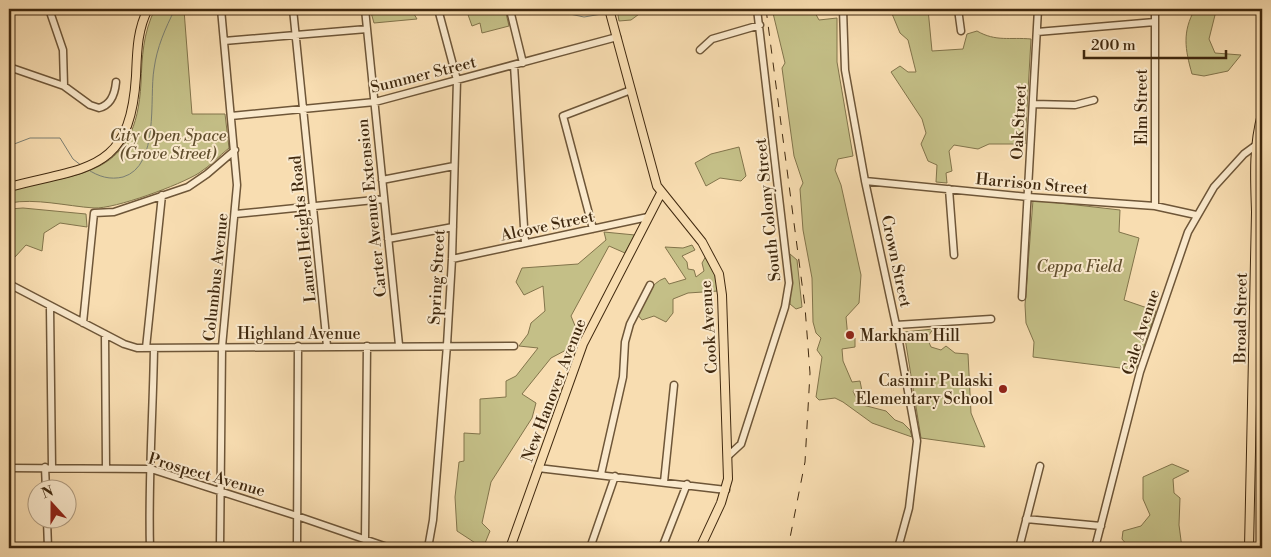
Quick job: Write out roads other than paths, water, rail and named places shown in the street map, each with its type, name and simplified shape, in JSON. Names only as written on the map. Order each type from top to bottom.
[{"type":"main road","points":[[9,188],[67,174],[98,162],[120,141],[132,116],[138,37],[148,9]]},
{"type":"main road","name":"Cook Avenue","points":[[609,9],[655,178],[661,193],[702,242],[719,274],[722,296],[728,456],[726,490]]},
{"type":"main road","name":"Broad Street","points":[[1249,548],[1256,146],[1260,134],[1262,114]]},
{"type":"main road","name":"New Hanover Avenue","points":[[510,548],[582,344],[661,193]]},
{"type":"main road","points":[[700,548],[726,490]]},
{"type":"street","points":[[49,9],[64,50],[64,86]]},
{"type":"street","name":"Columbus Avenue","points":[[220,9],[235,150],[236,214],[222,347],[220,548]]},
{"type":"street","name":"Laurel Heights Road","points":[[293,9],[328,346]]},
{"type":"street","name":"Carter Avenue Extension","points":[[365,9],[399,345]]},
{"type":"street","name":"Spring Street","points":[[428,548],[434,512],[447,345],[452,260],[457,80],[438,9]]},
{"type":"street","name":"South Colony Street","points":[[728,456],[741,444],[785,306],[789,283],[757,9]]},
{"type":"street","name":"Crown Street","points":[[843,9],[845,70],[896,325],[917,442],[909,508],[898,548]]},
{"type":"street","points":[[958,9],[961,31]]},
{"type":"street","name":"Oak Street","points":[[1022,297],[1038,9]]},
{"type":"street","name":"Elm Street","points":[[1155,9],[1155,206]]},
{"type":"street","points":[[510,10],[523,63]]},
{"type":"street","points":[[1037,32],[1155,22]]},
{"type":"street","points":[[700,50],[712,39],[760,25]]},
{"type":"street","points":[[224,40],[367,29]]},
{"type":"street","name":"Summer Street","points":[[231,116],[375,102],[617,37]]},
{"type":"street","points":[[514,65],[525,243]]},
{"type":"street","points":[[9,67],[64,86],[90,105],[99,108],[106,106],[110,100],[115,91],[116,82]]},
{"type":"street","points":[[593,229],[563,116],[631,90]]},
{"type":"street","points":[[1033,104],[1075,105],[1094,100]]},
{"type":"street","name":"Gale Avenue","points":[[1095,548],[1140,372],[1188,232],[1196,215],[1223,176],[1244,154],[1256,146]]},
{"type":"street","points":[[82,323],[94,213],[114,212],[198,182],[235,150]]},
{"type":"street","points":[[382,180],[454,166]]},
{"type":"street","name":"Harrison Street","points":[[866,181],[1028,197],[1155,206],[1196,215]]},
{"type":"street","points":[[949,189],[954,255]]},
{"type":"street","points":[[146,348],[162,195]]},
{"type":"street","points":[[236,214],[384,198]]},
{"type":"street","name":"Alcove Street","points":[[452,260],[648,218]]},
{"type":"street","points":[[388,239],[453,227]]},
{"type":"street","name":"Highland Avenue","points":[[9,284],[50,307],[130,346],[146,348],[399,345],[514,346]]},
{"type":"street","points":[[601,474],[623,377],[625,340],[641,301],[650,285]]},
{"type":"street","points":[[50,307],[52,468]]},
{"type":"street","points":[[896,325],[991,319]]},
{"type":"street","points":[[105,334],[106,468]]},
{"type":"street","points":[[297,548],[298,346]]},
{"type":"street","points":[[365,539],[367,346]]},
{"type":"street","points":[[150,548],[149,489],[154,348]]},
{"type":"street","points":[[664,482],[674,385]]},
{"type":"street","points":[[1018,548],[1040,466]]},
{"type":"street","name":"Prospect Avenue","points":[[9,468],[150,469],[390,548]]},
{"type":"street","points":[[45,468],[46,480]]},
{"type":"street","points":[[538,468],[726,490]]},
{"type":"street","points":[[590,548],[615,476]]},
{"type":"street","points":[[662,548],[687,484]]},
{"type":"street","points":[[1026,519],[1100,526]]},
{"type":"street","points":[[47,530],[48,548]]},
{"type":"waterway","points":[[87,169],[105,177],[118,178],[135,170],[143,160],[148,146],[150,130],[155,61],[162,38],[175,9]]},
{"type":"waterway","points":[[546,9],[584,17],[608,13]]},
{"type":"waterway","points":[[614,12],[628,9]]},
{"type":"waterway","points":[[9,146],[30,138],[60,138],[73,159],[82,166]]},
{"type":"railway","points":[[766,9],[805,307],[810,373],[805,462],[788,548]]},
{"type":"place","name":"Markham Hill","points":[[850,335]]},
{"type":"place","name":"Casimir Pulaski Elementary School","points":[[1003,389]]},
{"type":"park label","name":"City Open Space (Grove Street)","points":[[168,144]]},
{"type":"park label","name":"Ceppa Field","points":[[1079,266]]}]
